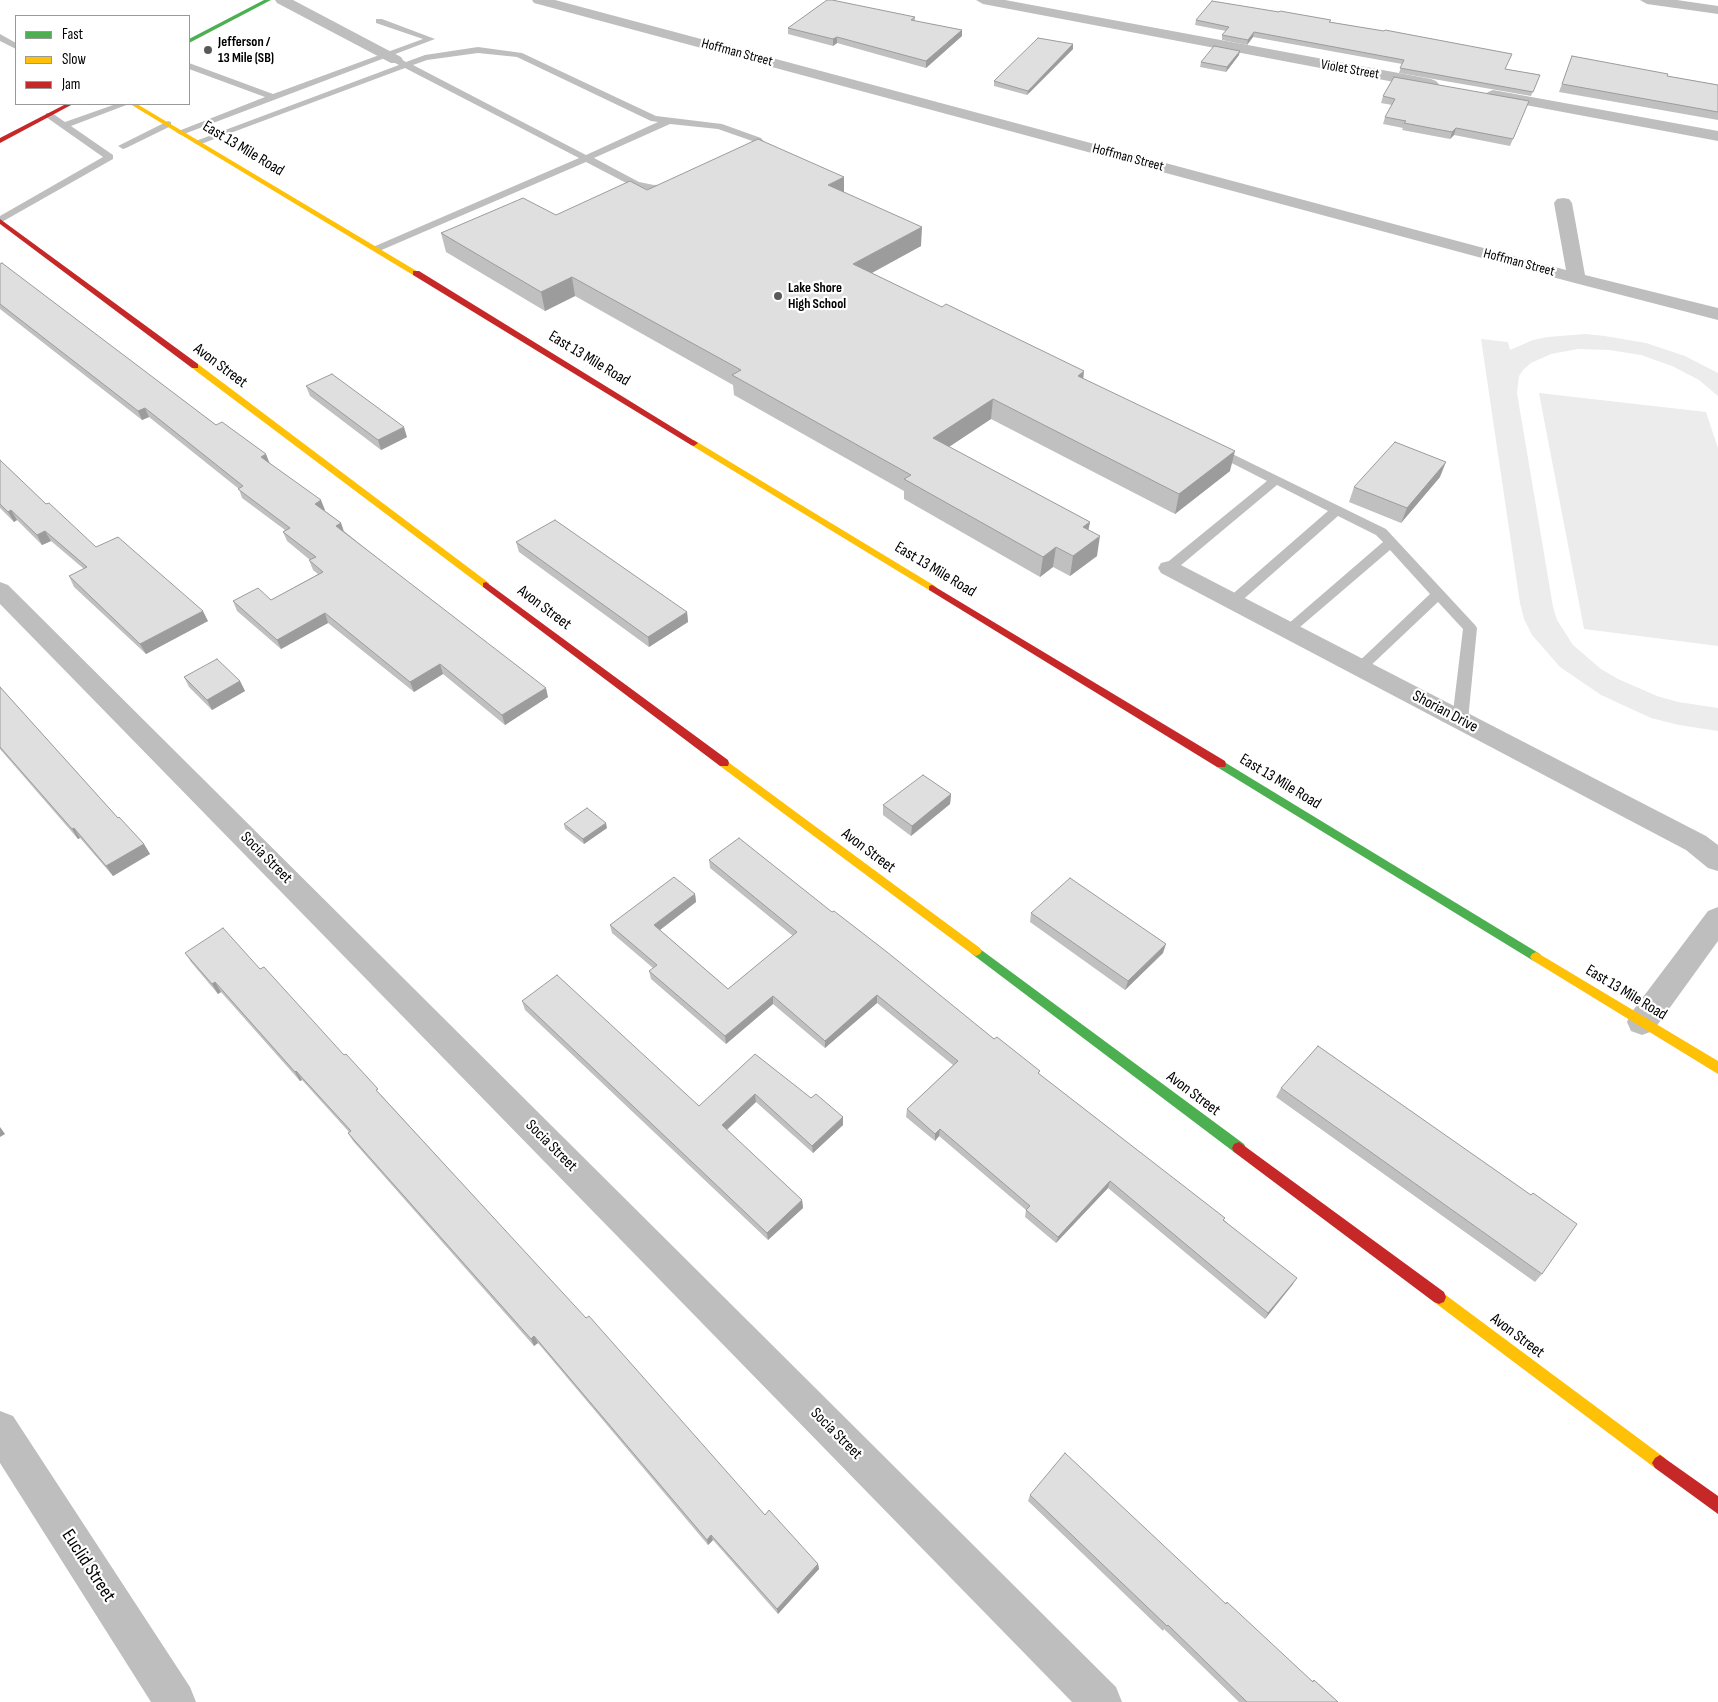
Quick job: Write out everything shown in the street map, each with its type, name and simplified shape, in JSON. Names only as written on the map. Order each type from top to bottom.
[{"type":"main road","points":[[190,40],[268,0]]},
{"type":"main road","points":[[0,141],[68,105]]},
{"type":"main road","name":"East 13 Mile Road","points":[[135,105],[377,249],[1718,1068]]},
{"type":"main road","name":"Avon Street","points":[[0,220],[1718,1506]]},
{"type":"street","points":[[282,0],[397,60]]},
{"type":"street","name":"Hoffman Street","points":[[539,0],[1718,314]]},
{"type":"street","name":"Violet Street","points":[[983,0],[1449,88]]},
{"type":"street","points":[[1647,0],[1718,10]]},
{"type":"street","points":[[1478,93],[1718,136]]},
{"type":"street","points":[[1563,203],[1577,278]]},
{"type":"street","name":"Shorian Drive","points":[[1169,568],[1696,843],[1718,860]]},
{"type":"street","name":"Socia Street","points":[[0,590],[1101,1702]]},
{"type":"street","points":[[1642,1022],[1718,919]]},
{"type":"street","name":"Euclid Street","points":[[0,1429],[175,1702]]},
{"type":"lane","points":[[198,142],[397,60],[431,39],[379,21]]},
{"type":"lane","points":[[0,37],[15,45]]},
{"type":"lane","points":[[181,132],[273,96],[397,60],[426,58],[453,52],[478,50],[519,54],[654,119],[719,126],[758,140],[762,145],[743,156]]},
{"type":"lane","points":[[397,60],[636,184],[654,188],[676,186],[683,183]]},
{"type":"lane","points":[[190,66],[273,96]]},
{"type":"lane","points":[[64,124],[121,105]]},
{"type":"lane","points":[[0,220],[110,157],[49,115]]},
{"type":"lane","points":[[377,249],[668,122]]},
{"type":"lane","points":[[123,146],[168,124]]},
{"type":"lane","points":[[1206,445],[1381,532],[1391,542],[1470,628],[1460,720]]},
{"type":"lane","points":[[1169,568],[1276,480]]},
{"type":"lane","points":[[1233,601],[1337,510]]},
{"type":"lane","points":[[1288,630],[1391,542]]},
{"type":"lane","points":[[1360,668],[1438,594]]},
{"type":"shaded area","points":[[1585,334],[1646,343],[1685,356],[1718,373],[1718,396],[1699,380],[1672,366],[1641,355],[1609,350],[1578,349],[1551,354],[1531,363],[1524,369],[1519,376],[1517,393],[1553,607],[1557,620],[1573,645],[1601,669],[1618,679],[1657,696],[1678,702],[1718,708],[1718,731],[1679,725],[1651,718],[1601,695],[1560,667],[1532,635],[1524,619],[1520,603],[1481,339],[1508,342],[1510,350],[1533,340]]},
{"type":"shaded area","points":[[1539,393],[1706,412],[1718,448],[1718,646],[1584,629]]},
{"type":"building","points":[[827,0],[915,17],[911,20],[962,30],[926,61],[837,37],[833,39],[788,28]]},
{"type":"building","points":[[1212,1],[1331,20],[1329,22],[1385,30],[1512,54],[1505,69],[1540,75],[1533,92],[1400,68],[1404,60],[1254,32],[1248,40],[1222,35],[1229,27],[1196,20]]},
{"type":"building","points":[[1038,38],[1073,44],[1028,91],[994,81]]},
{"type":"building","points":[[1214,46],[1240,51],[1227,67],[1201,62]]},
{"type":"building","points":[[1572,56],[1718,85],[1718,112],[1562,84]]},
{"type":"building","points":[[1394,77],[1529,101],[1513,139],[1456,128],[1452,132],[1404,123],[1406,121],[1385,117],[1395,99],[1383,96]]},
{"type":"building","points":[[758,139],[844,177],[828,185],[922,227],[853,264],[942,307],[946,304],[1084,371],[1078,376],[1235,451],[1179,494],[993,399],[933,438],[1090,522],[1083,527],[1100,536],[1073,556],[1056,547],[1043,557],[904,479],[911,475],[732,375],[741,370],[572,277],[541,292],[441,233],[523,198],[556,215],[630,181],[647,190]]},
{"type":"building","points":[[2,263],[216,425],[222,422],[266,454],[261,457],[321,500],[315,504],[341,523],[336,526],[546,688],[502,715],[440,664],[410,682],[325,613],[277,640],[233,601],[258,588],[271,600],[323,572],[309,560],[316,557],[283,532],[290,528],[238,489],[243,486],[145,408],[138,411],[0,304],[0,264]]},
{"type":"building","points":[[332,374],[404,427],[378,440],[306,386]]},
{"type":"building","points":[[1395,442],[1446,462],[1407,508],[1354,487]]},
{"type":"building","points":[[0,460],[46,504],[49,503],[96,547],[118,537],[203,611],[140,644],[69,576],[87,567],[45,531],[37,535],[11,510],[8,512],[0,504]]},
{"type":"building","points":[[555,520],[687,612],[648,637],[516,542]]},
{"type":"building","points":[[217,659],[240,681],[207,700],[184,677]]},
{"type":"building","points":[[0,687],[118,818],[144,844],[106,866],[74,828],[72,829],[0,747]]},
{"type":"building","points":[[923,775],[951,794],[912,826],[883,805]]},
{"type":"building","points":[[587,808],[606,823],[583,839],[564,824]]},
{"type":"building","points":[[739,838],[832,912],[834,911],[887,952],[994,1039],[997,1037],[1040,1071],[1038,1073],[1225,1218],[1223,1220],[1297,1278],[1268,1313],[1110,1181],[1058,1237],[1026,1210],[1030,1206],[940,1129],[935,1134],[907,1109],[958,1061],[877,995],[825,1041],[773,996],[725,1036],[649,971],[657,965],[610,925],[674,877],[695,894],[654,925],[728,989],[797,932],[709,860]]},
{"type":"building","points":[[1070,878],[1166,944],[1128,981],[1031,913]]},
{"type":"building","points":[[223,928],[260,969],[264,967],[344,1055],[346,1054],[378,1089],[376,1090],[586,1318],[589,1316],[765,1515],[769,1510],[818,1564],[777,1609],[711,1535],[707,1540],[534,1336],[531,1339],[348,1133],[351,1131],[295,1072],[215,982],[212,984],[185,953]]},
{"type":"building","points":[[557,975],[699,1106],[755,1054],[811,1098],[816,1094],[843,1117],[812,1146],[755,1094],[722,1125],[802,1200],[767,1233],[522,1001]]},
{"type":"building","points":[[1318,1046],[1531,1195],[1533,1193],[1577,1224],[1542,1274],[1281,1088]]},
{"type":"building","points":[[1065,1453],[1226,1604],[1227,1602],[1313,1682],[1314,1680],[1338,1702],[1247,1702],[1030,1495]]},
{"type":"traffic: fast","points":[[190,40],[268,0]]},
{"type":"traffic: fast","points":[[1221,764],[1536,957]]},
{"type":"traffic: fast","points":[[976,951],[1239,1148]]},
{"type":"traffic: slow","points":[[135,105],[416,273]]},
{"type":"traffic: slow","points":[[195,366],[486,585]]},
{"type":"traffic: slow","points":[[694,443],[932,588]]},
{"type":"traffic: slow","points":[[724,763],[976,951]]},
{"type":"traffic: slow","points":[[1536,957],[1718,1068]]},
{"type":"traffic: slow","points":[[1439,1297],[1660,1463]]},
{"type":"traffic: jam","points":[[0,141],[68,105]]},
{"type":"traffic: jam","points":[[0,221],[195,366]]},
{"type":"traffic: jam","points":[[416,273],[694,443]]},
{"type":"traffic: jam","points":[[486,585],[724,763]]},
{"type":"traffic: jam","points":[[932,588],[1221,764]]},
{"type":"traffic: jam","points":[[1239,1148],[1439,1297]]},
{"type":"traffic: jam","points":[[1660,1463],[1718,1506]]},
{"type":"place","name":"Jefferson / 13 Mile (SB)","points":[[208,50]]},
{"type":"place","name":"Lake Shore High School","points":[[778,296]]}]
